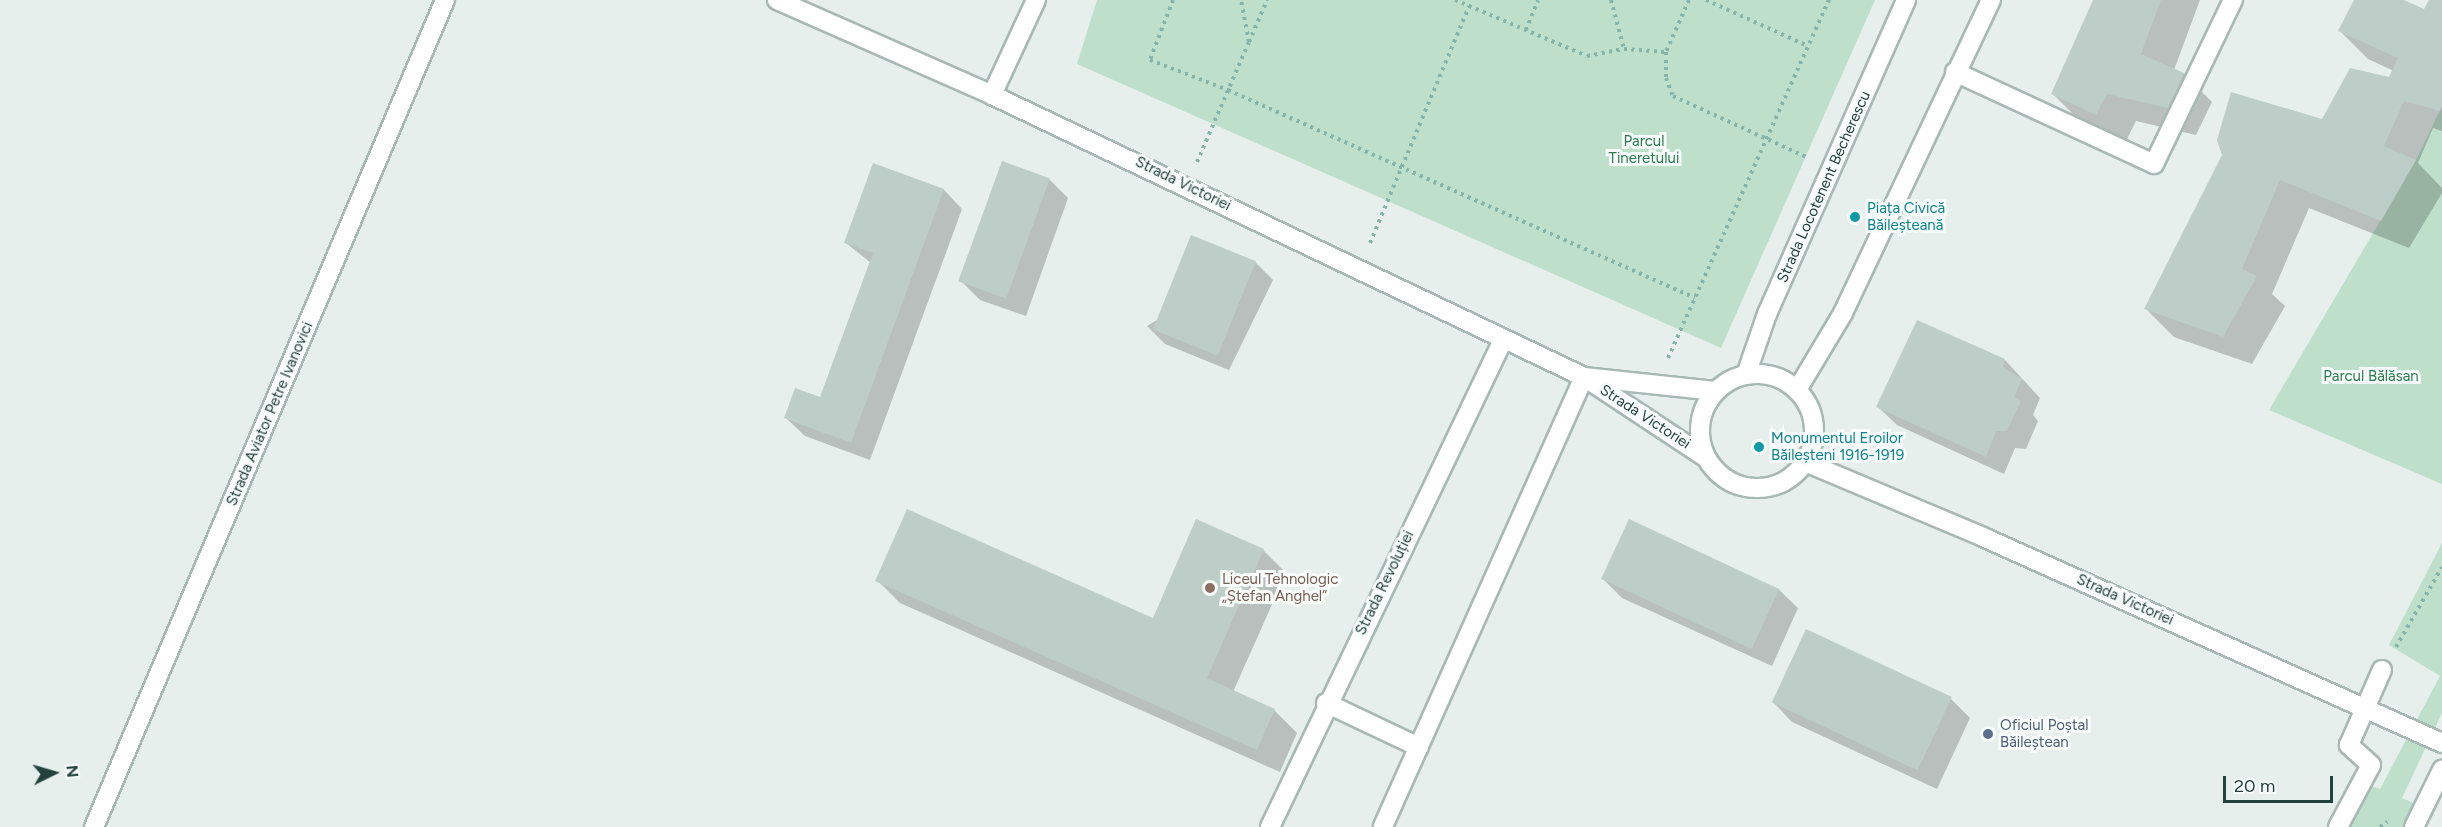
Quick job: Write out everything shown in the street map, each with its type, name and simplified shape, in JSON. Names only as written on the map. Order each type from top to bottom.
[{"type":"main road","name":"Strada Aviator Petre Ivanovici","points":[[94,827],[445,0]]},
{"type":"main road","name":"Strada Victoriei","points":[[777,0],[992,95],[1584,377],[1706,457]]},
{"type":"main road","points":[[992,95],[1036,0]]},
{"type":"main road","name":"Strada Locotenent Becherescu","points":[[1746,375],[1767,314],[1906,0]]},
{"type":"main road","points":[[1797,390],[1843,313],[1991,0]]},
{"type":"main road","points":[[1955,72],[2154,164],[2234,0]]},
{"type":"main road","name":"Strada Revoluției","points":[[1270,827],[1326,703],[1503,340]]},
{"type":"main road","points":[[1764,374],[1797,390],[1809,408],[1814,429],[1805,462],[1779,484],[1754,488],[1729,482],[1706,457],[1700,437],[1701,416],[1715,391],[1746,375],[1764,374]]},
{"type":"main road","name":"Strada Victoriei","points":[[1584,377],[1715,391]]},
{"type":"main road","points":[[1383,827],[1584,377]]},
{"type":"main road","name":"Strada Victoriei","points":[[1805,462],[1983,537],[2442,743]]},
{"type":"main road","points":[[2338,827],[2371,765],[2349,745],[2382,670]]},
{"type":"main road","points":[[1326,703],[1419,747]]},
{"type":"main road","points":[[2414,827],[2442,770]]},
{"type":"path","points":[[1173,0],[1149,60],[1228,90],[1695,298]]},
{"type":"path","points":[[1241,0],[1249,42]]},
{"type":"path","points":[[1186,186],[1267,0]]},
{"type":"path","points":[[1455,0],[1587,56],[1624,49],[1666,52]]},
{"type":"path","points":[[1526,30],[1538,0]]},
{"type":"path","points":[[1611,0],[1624,49]]},
{"type":"path","points":[[1689,0],[1666,52],[1665,78],[1673,96],[1832,168]]},
{"type":"path","points":[[1706,0],[1808,46]]},
{"type":"path","points":[[1655,386],[1829,0]]},
{"type":"path","points":[[1358,269],[1469,6]]},
{"type":"path","points":[[2382,670],[2442,567]]},
{"type":"green space","name":"Parcul Tineretului","points":[[1097,0],[1875,0],[1721,348],[1077,64]]},
{"type":"green space","name":"Parcul Bălăsan","points":[[2442,106],[2442,484],[2269,410],[2416,160]]},
{"type":"green space","points":[[2442,543],[2442,713],[2402,798],[2433,811],[2426,827],[2326,827],[2351,778],[2380,789],[2440,676],[2389,645]]},
{"type":"building","points":[[2093,0],[2161,0],[2141,54],[2184,73],[2168,108],[2107,94],[2096,115],[2051,94]]},
{"type":"building","points":[[2354,0],[2404,0],[2424,9],[2429,0],[2442,0],[2442,106],[2440,111],[2404,101],[2384,146],[2416,160],[2381,221],[2280,180],[2242,269],[2257,276],[2223,337],[2144,309],[2222,155],[2217,140],[2231,92],[2322,119],[2350,68],[2389,77],[2398,58],[2338,31]]},
{"type":"building","points":[[1002,161],[1050,178],[1006,299],[958,281]]},
{"type":"building","points":[[873,163],[944,189],[851,443],[784,418],[795,388],[820,397],[873,253],[844,243]]},
{"type":"building","points":[[1191,235],[1256,261],[1218,356],[1153,330]]},
{"type":"building","points":[[1917,320],[2005,359],[2003,367],[2022,379],[2014,397],[2021,401],[2007,431],[1996,431],[1986,457],[1876,407]]},
{"type":"building","points":[[907,509],[1153,618],[1196,519],[1264,549],[1207,678],[1275,709],[1257,750],[875,581]]},
{"type":"building","points":[[1629,519],[1779,589],[1752,649],[1601,579]]},
{"type":"building","points":[[1806,629],[1952,697],[1918,770],[1772,702]]},
{"type":"place","name":"Piața Civică Băileșteană","points":[[1855,217]]},
{"type":"place","name":"Monumentul Eroilor Băileșteni 1916-1919","points":[[1759,447]]},
{"type":"place","name":"Liceul Tehnologic „Ștefan Anghel”","points":[[1210,588]]},
{"type":"place","name":"Oficiul Poștal Băileștean","points":[[1988,734]]}]
